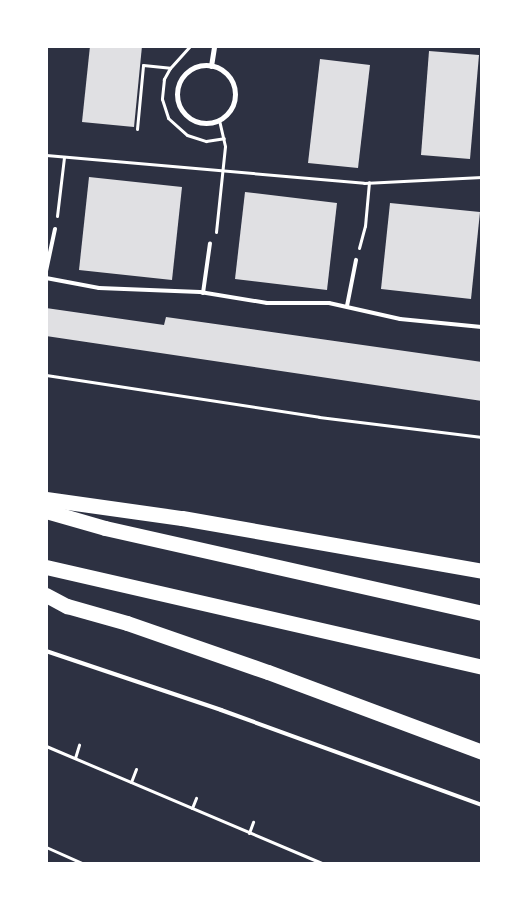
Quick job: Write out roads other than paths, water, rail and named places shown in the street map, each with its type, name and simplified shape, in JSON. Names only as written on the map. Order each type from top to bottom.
[{"type":"highway","points":[[46,499],[182,518],[482,571]]},
{"type":"highway","points":[[46,511],[105,528],[482,613]]},
{"type":"highway","points":[[46,567],[482,667]]},
{"type":"highway","points":[[46,595],[67,606],[136,626],[268,672],[482,752]]},
{"type":"street","points":[[211,66],[214,46]]},
{"type":"street","points":[[211,66],[226,73],[234,88],[232,107],[219,120],[201,123],[192,119],[180,106],[177,96],[183,78],[190,71],[198,67],[211,66]]},
{"type":"lane","points":[[46,271],[55,229]]},
{"type":"lane","points":[[203,293],[210,243]]},
{"type":"lane","points":[[347,306],[356,260]]},
{"type":"lane","points":[[46,278],[99,288],[203,293],[267,303],[329,303],[400,319],[482,327]]},
{"type":"lane","points":[[46,651],[212,706],[482,805]]}]
